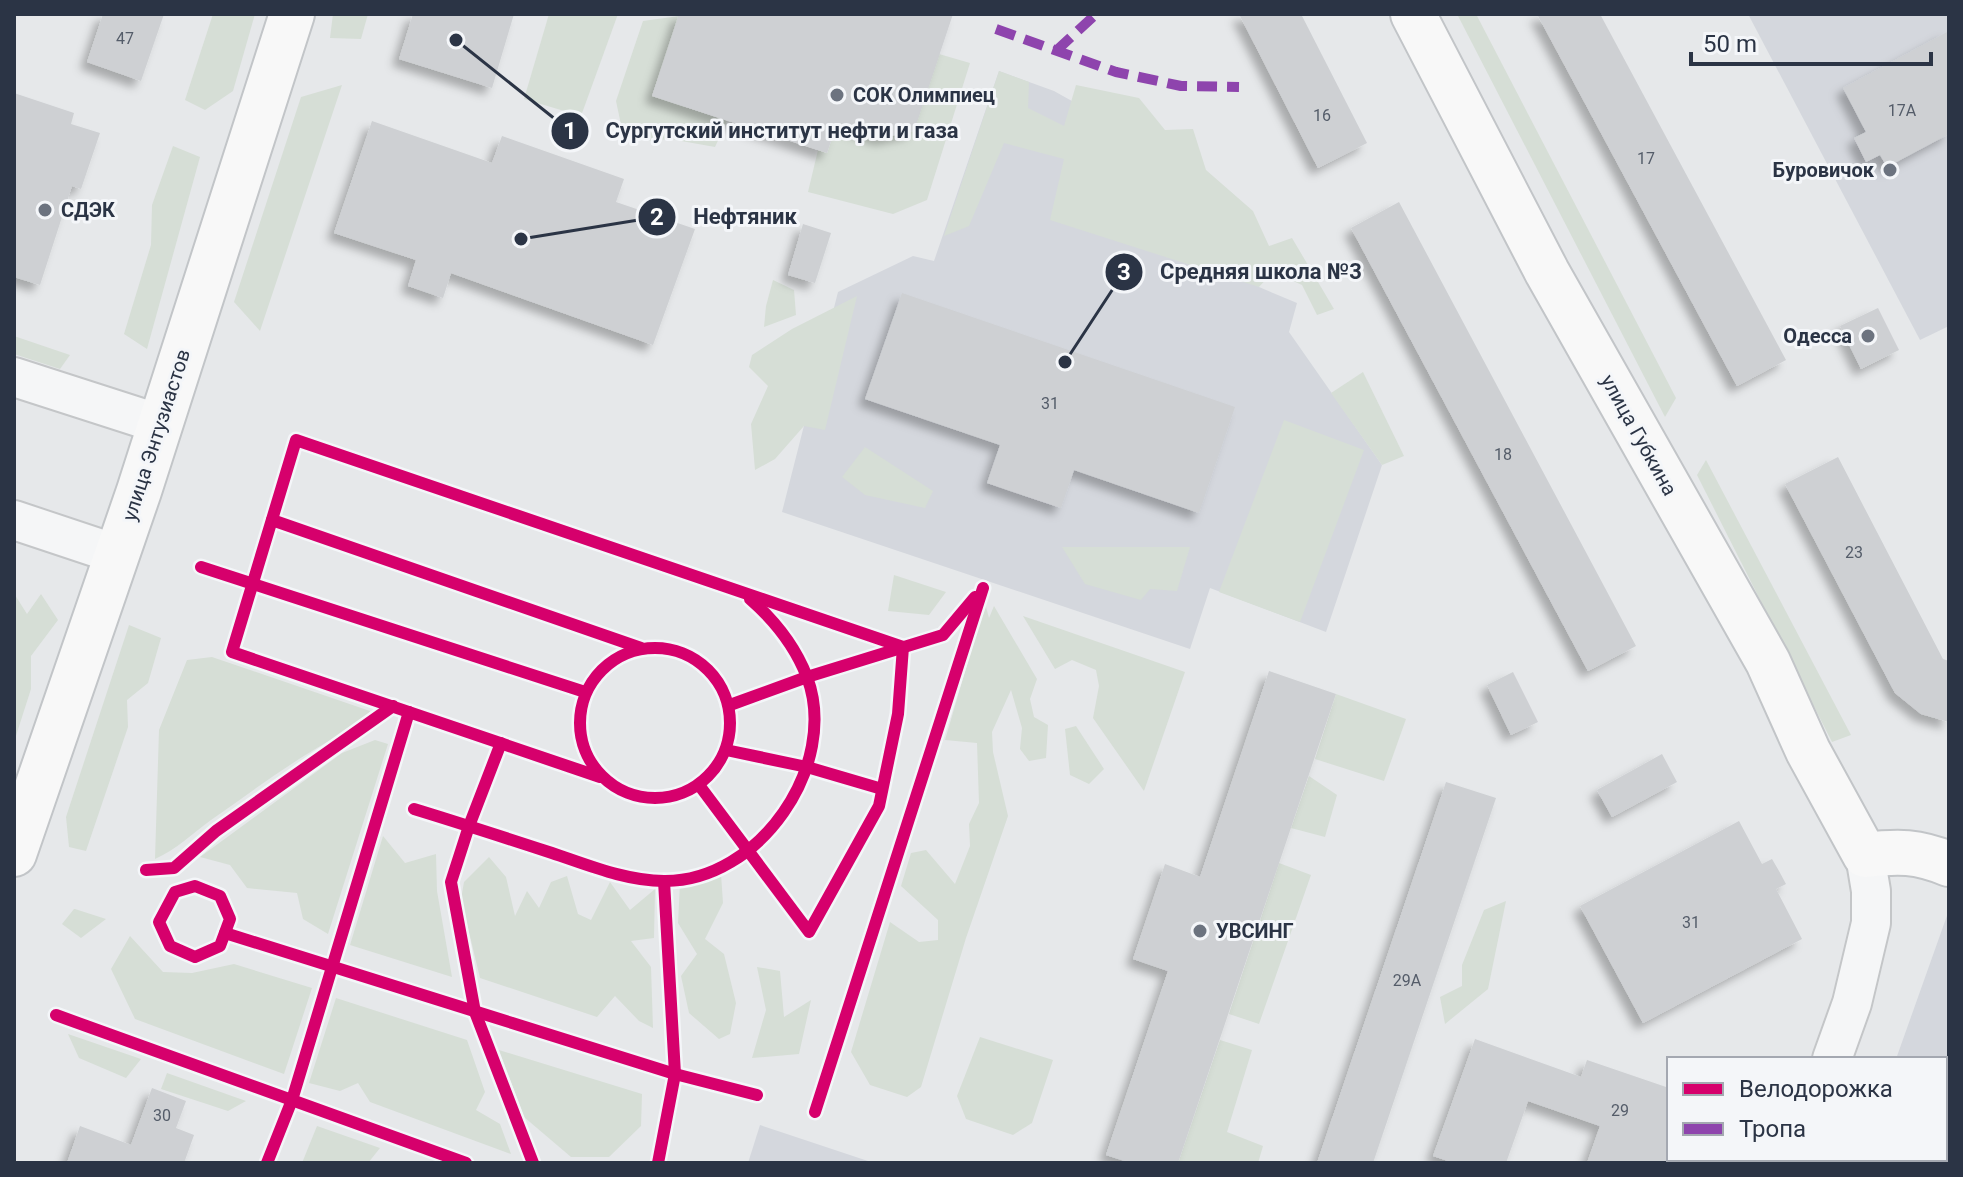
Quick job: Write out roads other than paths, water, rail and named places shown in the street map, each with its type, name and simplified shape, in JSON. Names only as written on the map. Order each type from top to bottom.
[{"type":"main road","name":"улица Энтузиастов","points":[[14,854],[160,424],[292,14]]},
{"type":"main road","name":"улица Губкина","points":[[1413,14],[1547,272],[1768,662],[1808,751],[1865,855]]},
{"type":"main road","points":[[1865,855],[1898,851],[1949,864]]},
{"type":"street","points":[[14,377],[160,424]]},
{"type":"street","points":[[14,520],[116,554]]},
{"type":"street","points":[[1833,1057],[1852,1003],[1871,923],[1871,891],[1865,855]]},
{"type":"place","name":"Сургутский институт нефти и газа","points":[[456,40]]},
{"type":"place","name":"СОК Олимпиец","points":[[837,95]]},
{"type":"place","name":"Буровичок","points":[[1890,170]]},
{"type":"place","name":"СДЭК","points":[[45,210]]},
{"type":"place","name":"Нефтяник","points":[[521,239]]},
{"type":"place","name":"Одесса","points":[[1868,336]]},
{"type":"place","name":"Средняя школа №3","points":[[1065,362]]},
{"type":"place","name":"УВСИНГ","points":[[1200,931]]}]
